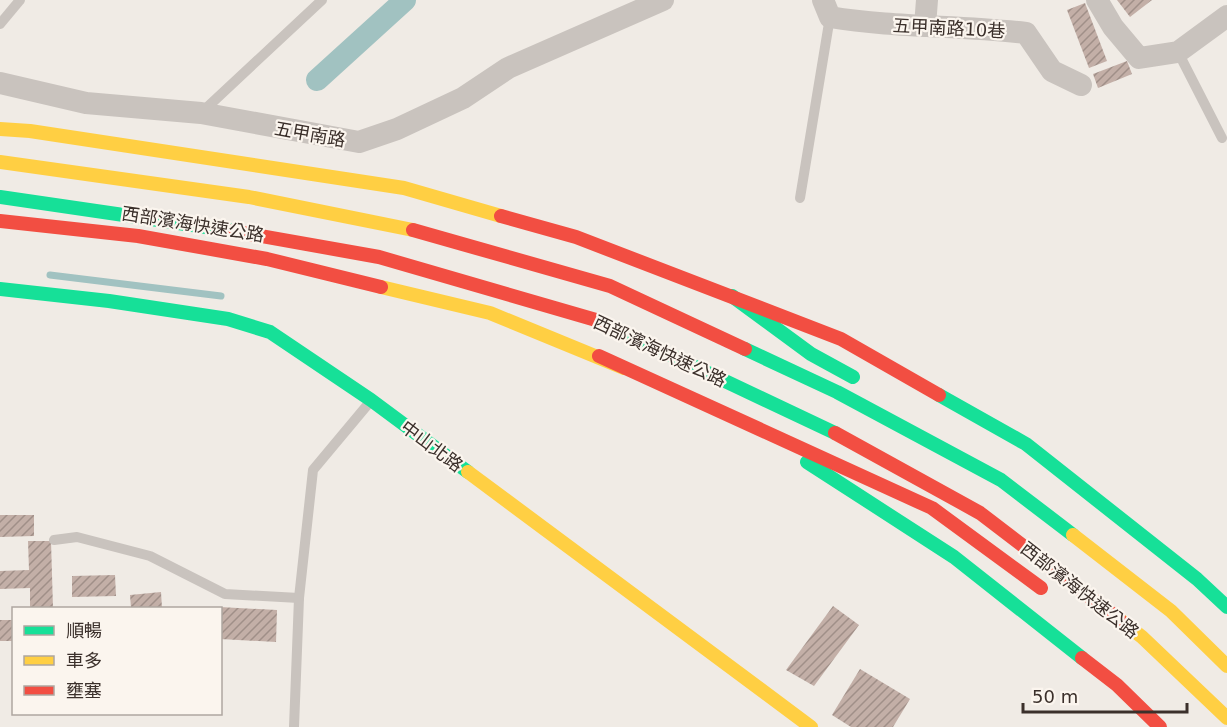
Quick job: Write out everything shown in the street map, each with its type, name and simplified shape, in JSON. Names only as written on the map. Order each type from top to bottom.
[{"type":"main road","points":[[0,129],[30,131],[405,188],[576,237],[732,296],[841,339],[1026,444],[1197,579],[1227,607]]},
{"type":"main road","name":"西部濱海快速公路","points":[[0,162],[249,197],[390,223],[610,286],[837,392],[1001,480],[1171,611],[1227,666]]},
{"type":"main road","name":"西部濱海快速公路","points":[[0,197],[243,232],[379,257],[596,320],[821,425],[980,513],[1142,637],[1227,718]]},
{"type":"main road","points":[[0,221],[138,236],[267,259],[490,312],[598,356],[932,508],[1054,597]]},
{"type":"main road","name":"中山北路","points":[[0,289],[109,301],[228,319],[270,332],[371,400],[811,727]]},
{"type":"main road","points":[[732,296],[812,354],[862,382]]},
{"type":"main road","points":[[598,356],[789,451],[954,557],[1117,685],[1160,727]]},
{"type":"street","name":"五甲南路","points":[[0,83],[86,103],[201,113],[358,142],[453,102],[508,68],[663,0]]},
{"type":"street","points":[[925,26],[927,0]]},
{"type":"street","points":[[1097,0],[1113,27],[1139,58],[1178,52],[1227,16]]},
{"type":"street","name":"五甲南路10巷","points":[[826,9],[869,24],[982,28],[1026,33],[1052,71],[1081,85]]},
{"type":"lane","points":[[0,24],[20,0]]},
{"type":"lane","points":[[201,113],[322,0]]},
{"type":"lane","name":"五甲南路10巷","points":[[800,198],[826,9]]},
{"type":"lane","points":[[1178,52],[1222,138]]},
{"type":"lane","points":[[294,727],[299,598],[313,470],[371,400]]},
{"type":"lane","points":[[54,540],[77,537],[150,556],[225,594],[299,598]]},
{"type":"building","points":[[1117,0],[1152,0],[1130,17]]},
{"type":"building","points":[[1085,3],[1107,61],[1089,68],[1067,10]]},
{"type":"building","points":[[1127,61],[1132,74],[1098,88],[1093,74]]},
{"type":"building","points":[[0,515],[34,515],[34,536],[0,537]]},
{"type":"building","points":[[28,541],[51,541],[53,607],[30,607],[30,588],[0,589],[0,571],[29,570]]},
{"type":"building","points":[[115,575],[116,596],[72,597],[72,576]]},
{"type":"building","points":[[161,592],[162,607],[131,607],[130,595]]},
{"type":"building","points":[[833,606],[859,625],[814,686],[786,670]]},
{"type":"building","points":[[222,607],[277,610],[276,642],[222,639]]},
{"type":"building","points":[[0,620],[12,620],[12,641],[0,641]]},
{"type":"building","points":[[860,669],[910,699],[893,727],[851,727],[832,715]]},
{"type":"waterway","points":[[317,80],[405,0]]},
{"type":"waterway","points":[[50,275],[221,296]]},
{"type":"traffic: fast","points":[[0,197],[233,231]]},
{"type":"traffic: fast","points":[[0,289],[109,301],[228,319],[270,332],[371,400],[468,472]]},
{"type":"traffic: fast","points":[[732,296],[811,354],[853,377]]},
{"type":"traffic: fast","points":[[611,327],[835,433]]},
{"type":"traffic: fast","points":[[745,349],[837,392],[1001,480],[1073,535]]},
{"type":"traffic: fast","points":[[939,395],[1026,444],[1197,579],[1227,607]]},
{"type":"traffic: fast","points":[[807,462],[954,557],[1082,658]]},
{"type":"traffic: slow","points":[[0,129],[30,131],[404,188],[501,216]]},
{"type":"traffic: slow","points":[[0,162],[249,197],[413,230]]},
{"type":"traffic: slow","points":[[381,287],[490,313],[624,368]]},
{"type":"traffic: slow","points":[[468,472],[811,727]]},
{"type":"traffic: slow","points":[[1073,535],[1171,611],[1227,666]]},
{"type":"traffic: slow","points":[[1120,620],[1142,637],[1227,718]]},
{"type":"traffic: jam","points":[[501,216],[576,237],[841,339],[939,395]]},
{"type":"traffic: jam","points":[[0,221],[138,236],[267,259],[381,287]]},
{"type":"traffic: jam","points":[[413,230],[610,286],[745,349]]},
{"type":"traffic: jam","points":[[233,231],[379,257],[596,320],[611,327]]},
{"type":"traffic: jam","points":[[599,356],[932,508],[1041,588]]},
{"type":"traffic: jam","points":[[835,433],[980,513],[1120,620]]},
{"type":"traffic: jam","points":[[1082,658],[1117,685],[1160,727]]}]
